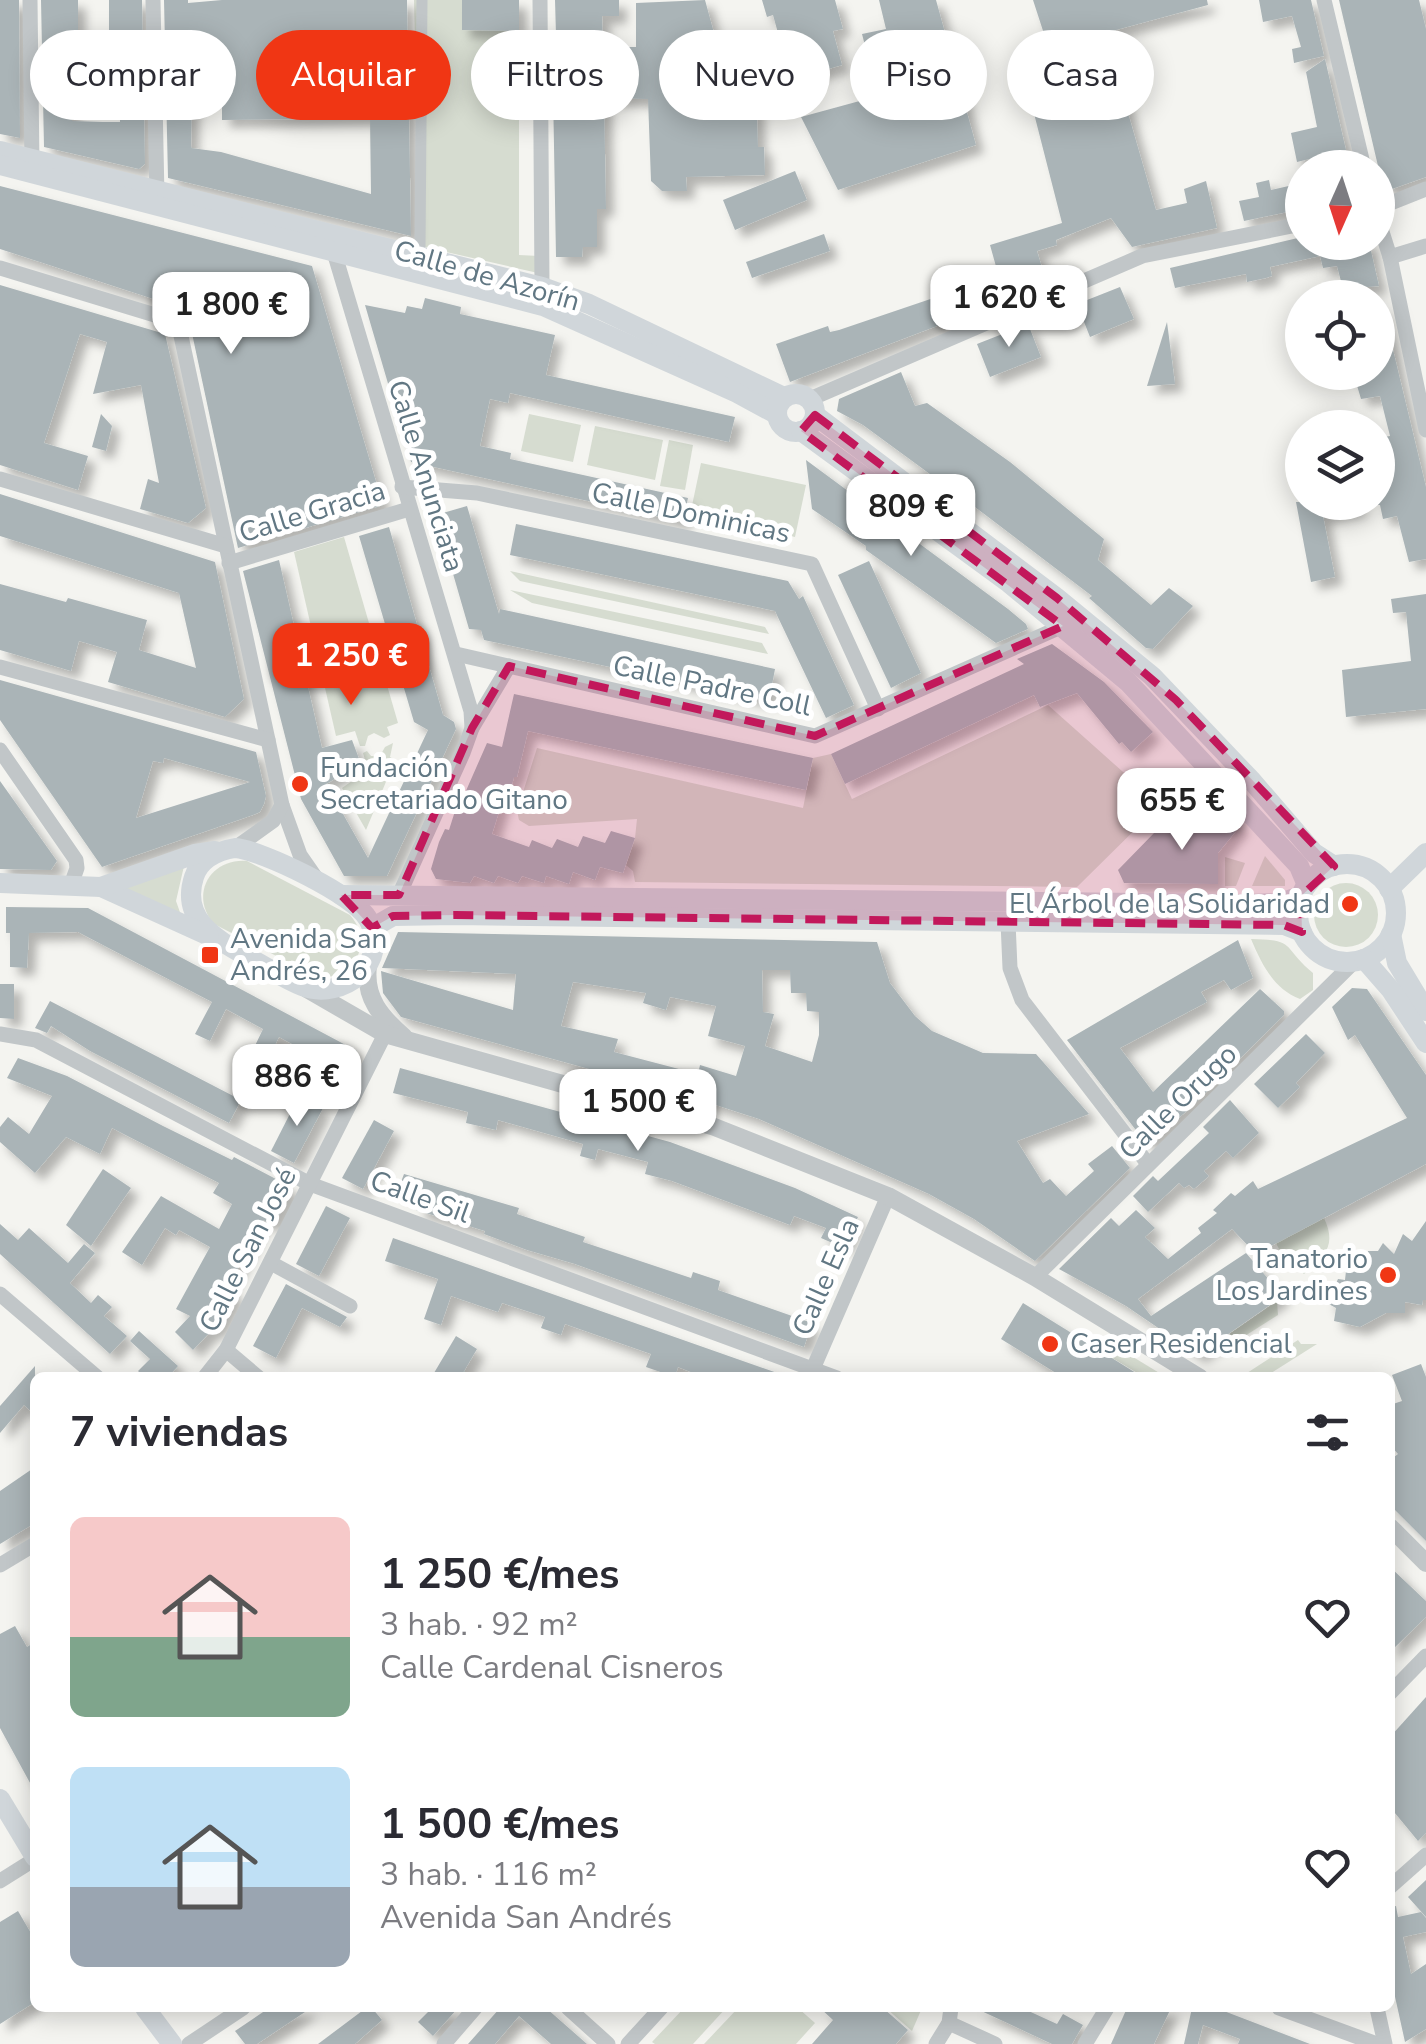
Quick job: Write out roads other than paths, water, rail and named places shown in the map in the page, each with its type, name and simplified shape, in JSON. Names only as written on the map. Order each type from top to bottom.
[{"type":"main road","name":"Calle de Azorín","points":[[0,151],[32,166],[157,200],[336,244],[542,288],[606,312],[780,405]]},
{"type":"main road","name":"Calle de Azorín","points":[[0,166],[32,166]]},
{"type":"main road","name":"Calle de Azorín","points":[[336,244],[543,306],[737,393],[780,405]]},
{"type":"main road","points":[[809,415],[784,429],[780,405],[800,394],[809,415],[887,492],[1063,626],[1128,682],[1298,866],[1304,890]]},
{"type":"main road","points":[[809,415],[1057,598],[1152,676],[1314,852],[1334,866]]},
{"type":"main road","points":[[0,883],[100,886],[195,854],[229,849],[260,853],[358,906],[372,928],[374,941],[368,966],[351,984],[340,989],[302,986],[220,942],[100,886]]},
{"type":"main road","points":[[220,942],[193,913],[192,887],[200,864],[229,849]]},
{"type":"main road","points":[[1389,888],[1426,853]]},
{"type":"main road","points":[[1391,934],[1375,954],[1359,960],[1328,959],[1317,952],[1302,932],[1298,908],[1304,890],[1314,876],[1347,864],[1371,871],[1389,888],[1396,911],[1391,934],[1397,963],[1426,1011]]},
{"type":"main road","points":[[331,890],[399,896],[1270,904],[1304,890]]},
{"type":"main road","points":[[372,928],[393,916],[430,915],[1284,925],[1302,932]]},
{"type":"main road","points":[[1359,960],[1380,975],[1426,1043]]},
{"type":"main road","points":[[0,1799],[30,1850]]},
{"type":"main road","points":[[149,2012],[172,2044]]},
{"type":"street","points":[[30,0],[32,166]]},
{"type":"street","points":[[153,0],[157,200]]},
{"type":"street","points":[[420,246],[422,0]]},
{"type":"street","points":[[540,0],[542,288]]},
{"type":"street","points":[[1324,0],[1360,150]]},
{"type":"street","points":[[1395,201],[1426,189]]},
{"type":"street","points":[[809,415],[1142,256],[1285,227]]},
{"type":"street","name":"Calle Anunciata","points":[[336,244],[402,487],[456,654],[472,711],[472,728]]},
{"type":"street","points":[[1395,255],[1426,246]]},
{"type":"street","points":[[1391,260],[1426,430]]},
{"type":"street","points":[[0,268],[178,322],[282,805],[305,865],[331,890]]},
{"type":"street","points":[[0,479],[226,546]]},
{"type":"street","name":"Calle Dominicas","points":[[402,487],[477,493],[812,564],[878,709]]},
{"type":"street","name":"Calle Gracia","points":[[229,563],[409,509]]},
{"type":"street","name":"Calle Padre Coll","points":[[456,654],[815,736],[1063,626]]},
{"type":"street","points":[[399,896],[472,728],[509,666]]},
{"type":"street","points":[[0,667],[268,740]]},
{"type":"street","points":[[0,750],[76,860],[71,885]]},
{"type":"street","points":[[229,849],[273,821],[282,805]]},
{"type":"street","points":[[1008,922],[1010,968],[1022,1000],[1148,1164]]},
{"type":"street","name":"Calle Orugo","points":[[1035,1277],[1359,960]]},
{"type":"street","points":[[368,966],[367,987],[372,1001],[382,1017],[408,1041]]},
{"type":"street","points":[[302,986],[385,1034],[712,1126],[888,1196],[1035,1277],[1184,1372]]},
{"type":"street","name":"Calle Sil","points":[[0,1034],[36,1040],[310,1184],[811,1372]]},
{"type":"street","name":"Calle San José","points":[[209,1372],[226,1350],[385,1034]]},
{"type":"street","name":"Calle Esla","points":[[811,1372],[888,1196]]},
{"type":"street","points":[[271,1263],[350,1306]]},
{"type":"street","points":[[0,1294],[91,1372]]},
{"type":"street","points":[[226,1350],[252,1372]]},
{"type":"street","points":[[1395,1532],[1426,1563]]},
{"type":"street","points":[[0,1565],[30,1547]]},
{"type":"street","points":[[1395,1688],[1426,1656]]},
{"type":"street","points":[[1395,1882],[1426,1855]]},
{"type":"street","points":[[0,1881],[30,1861]]},
{"type":"street","points":[[189,2044],[237,2012]]},
{"type":"street","points":[[444,2044],[472,2012]]},
{"type":"street","points":[[572,2012],[608,2044]]},
{"type":"street","points":[[628,2044],[657,2012]]},
{"type":"street","points":[[1085,2044],[1105,2012]]},
{"type":"street","points":[[1291,2012],[1377,2044]]},
{"type":"street","points":[[1378,2012],[1385,2044]]},
{"type":"street","points":[[936,2044],[950,2015],[995,2044]]},
{"type":"place","name":"Fundación Secretariado Gitano","points":[[300,784]]},
{"type":"place","name":"El Árbol de la Solidaridad","points":[[1350,904]]},
{"type":"place","name":"Avenida San Andrés, 26","points":[[210,955]]},
{"type":"place","name":"Tanatorio Los Jardines","points":[[1388,1275]]},
{"type":"place","name":"Caser Residencial","points":[[1050,1344]]}]
